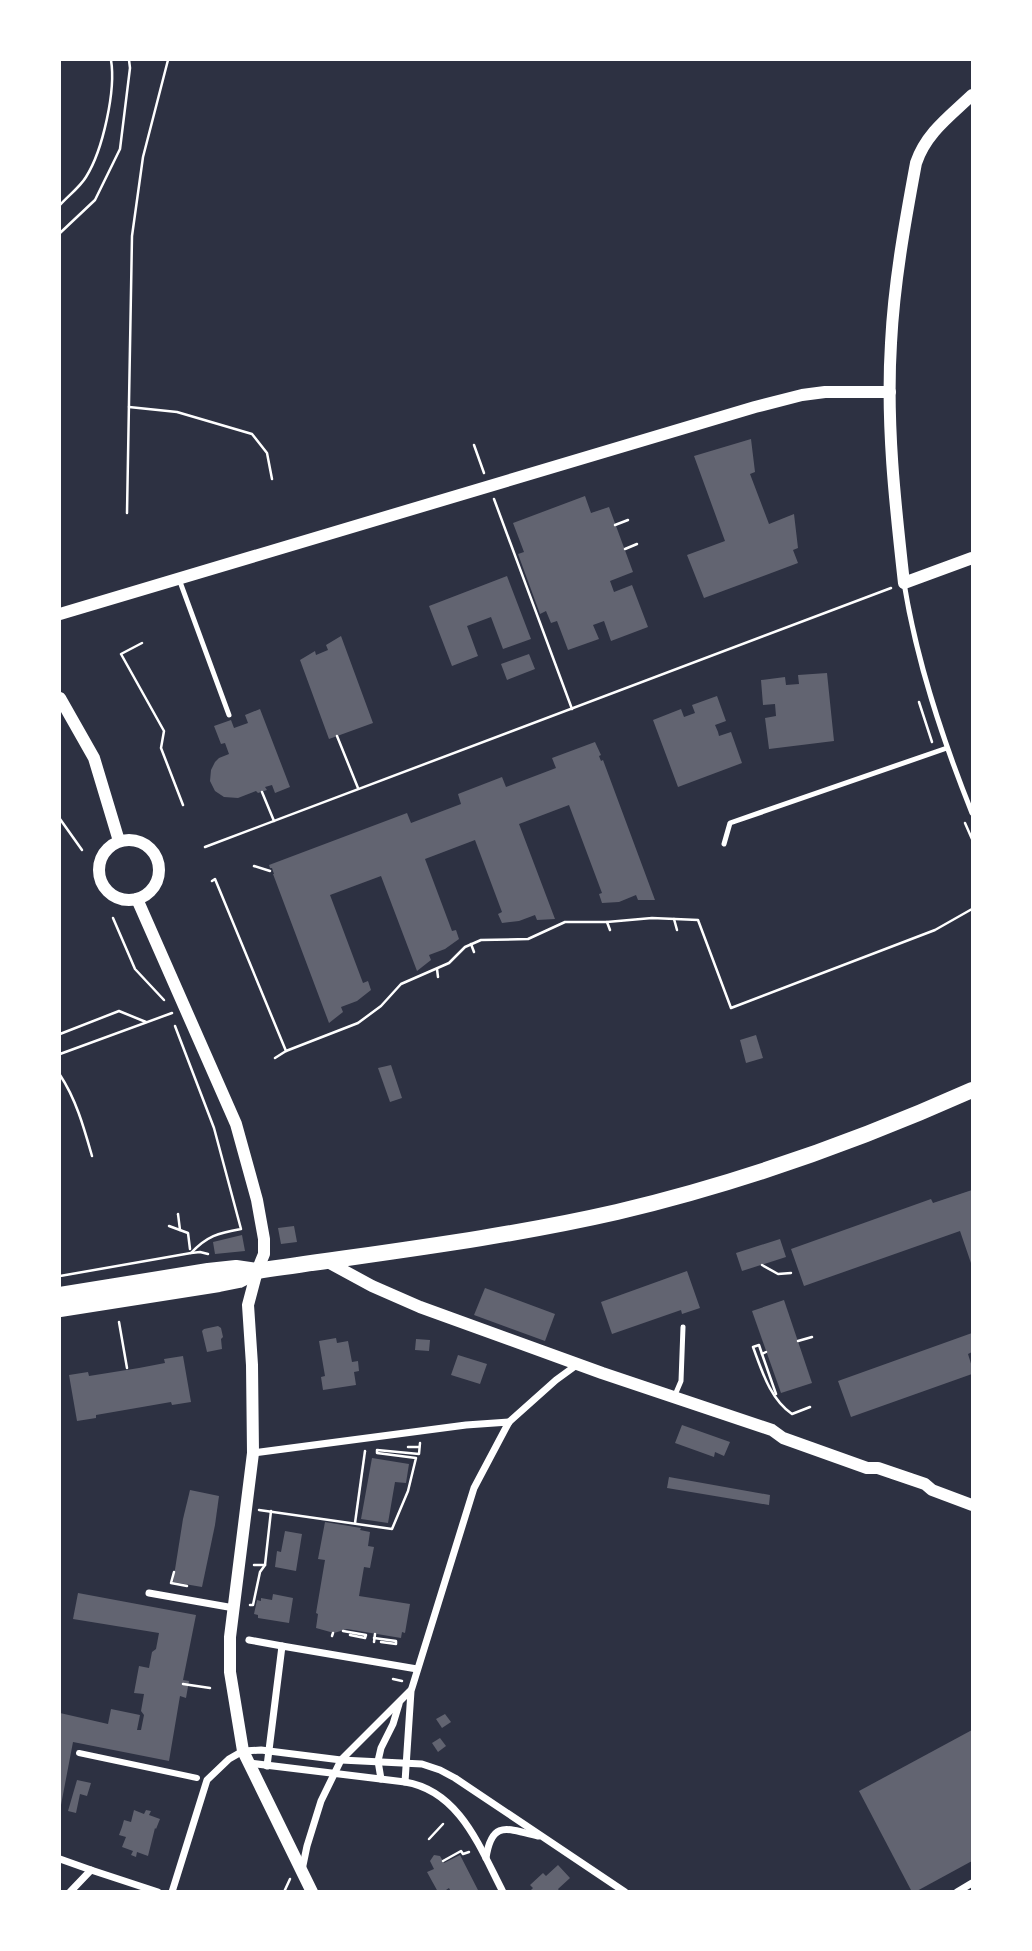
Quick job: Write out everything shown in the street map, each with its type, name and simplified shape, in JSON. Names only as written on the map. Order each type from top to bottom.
[{"type":"main road","points":[[60,1295],[208,1271],[236,1268],[257,1271],[326,1261],[538,1228],[616,1212],[739,1180],[846,1143],[972,1090]]},
{"type":"main road","points":[[60,1309],[219,1284],[239,1280],[257,1271]]},
{"type":"street","points":[[972,95],[931,133],[916,163],[896,286],[890,392],[893,481],[900,549],[899,585],[972,558]]},
{"type":"street","points":[[60,614],[755,407],[825,392],[890,392]]},
{"type":"street","points":[[60,698],[94,758],[119,841]]},
{"type":"street","points":[[127,839],[142,842],[156,855],[159,864],[160,874],[153,888],[137,899],[128,900],[112,894],[101,881],[99,873],[106,850],[127,839]]},
{"type":"street","points":[[137,899],[236,1124],[257,1200],[265,1246],[248,1305],[253,1453],[233,1608],[230,1661],[245,1757],[312,1892]]},
{"type":"street","points":[[326,1261],[372,1286],[420,1307],[710,1411],[724,1413],[772,1430],[783,1438],[867,1468],[878,1468],[925,1484],[932,1490],[972,1505]]},
{"type":"street","points":[[405,1782],[411,1690],[474,1488],[509,1422],[573,1362]]},
{"type":"street","points":[[253,1453],[466,1425],[509,1422]]},
{"type":"street","points":[[149,1593],[233,1608]]},
{"type":"street","points":[[249,1640],[417,1669]]},
{"type":"street","points":[[267,1766],[282,1646]]},
{"type":"street","points":[[302,1870],[321,1801],[341,1760],[411,1690]]},
{"type":"street","points":[[381,1779],[378,1761],[381,1748],[399,1704]]},
{"type":"street","points":[[172,1892],[207,1780],[229,1759],[269,1751],[341,1760],[431,1766],[456,1778],[625,1892]]},
{"type":"street","points":[[79,1753],[197,1778]]},
{"type":"street","points":[[245,1757],[267,1766],[427,1787],[450,1806],[475,1835],[503,1892]]},
{"type":"street","points":[[486,1859],[491,1839],[504,1829],[513,1828],[542,1836]]},
{"type":"street","points":[[60,1859],[158,1892]]},
{"type":"street","points":[[70,1892],[91,1870]]},
{"type":"street","points":[[957,1892],[972,1883]]},
{"type":"lane","points":[[179,579],[229,715]]},
{"type":"lane","points":[[899,585],[947,748],[972,813]]},
{"type":"lane","points":[[724,844],[730,823],[947,748]]},
{"type":"lane","points":[[674,1398],[681,1381],[683,1327]]},
{"type":"path","points":[[60,205],[85,179],[98,155],[109,113],[111,60]]},
{"type":"path","points":[[60,233],[95,200],[120,149],[129,60]]},
{"type":"path","points":[[127,513],[132,236],[143,157],[168,60]]},
{"type":"path","points":[[129,407],[177,412],[252,434],[267,453],[272,479]]},
{"type":"path","points":[[474,445],[572,709]]},
{"type":"path","points":[[615,524],[628,520]]},
{"type":"path","points":[[625,549],[637,544]]},
{"type":"path","points":[[205,847],[899,585]]},
{"type":"path","points":[[142,643],[121,654],[164,731],[161,748],[183,805]]},
{"type":"path","points":[[337,736],[358,789]]},
{"type":"path","points":[[262,792],[274,821]]},
{"type":"path","points":[[60,819],[82,850]]},
{"type":"path","points":[[254,866],[270,871]]},
{"type":"path","points":[[212,881],[215,879],[286,1051]]},
{"type":"path","points":[[275,1058],[286,1051],[358,1024],[381,1006],[401,984],[449,963],[471,944],[481,940],[528,939],[565,922],[652,918],[698,920],[731,1008],[904,944],[972,909]]},
{"type":"path","points":[[113,918],[135,969],[164,999],[170,1013]]},
{"type":"path","points":[[674,919],[677,930]]},
{"type":"path","points":[[607,922],[610,930]]},
{"type":"path","points":[[554,927],[556,933]]},
{"type":"path","points":[[471,944],[474,952]]},
{"type":"path","points":[[437,969],[438,977]]},
{"type":"path","points":[[60,1054],[184,1007]]},
{"type":"path","points":[[60,1034],[119,1011],[146,1022]]},
{"type":"path","points":[[175,1026],[214,1128],[241,1229],[219,1233],[190,1251]]},
{"type":"path","points":[[60,1075],[68,1087],[92,1156]]},
{"type":"path","points":[[178,1214],[180,1230]]},
{"type":"path","points":[[169,1226],[188,1233],[190,1251]]},
{"type":"path","points":[[60,1276],[190,1251],[213,1256]]},
{"type":"path","points":[[762,1265],[778,1274],[791,1273]]},
{"type":"path","points":[[119,1322],[127,1368]]},
{"type":"path","points":[[798,1341],[812,1336]]},
{"type":"path","points":[[777,1399],[764,1353],[759,1345],[753,1347],[766,1381],[777,1399],[783,1408],[792,1414],[810,1407]]},
{"type":"path","points":[[259,1510],[392,1529],[408,1491],[416,1458],[377,1453],[377,1450],[419,1454],[420,1436]]},
{"type":"path","points":[[355,1523],[366,1451],[399,1446]]},
{"type":"path","points":[[408,1447],[419,1447]]},
{"type":"path","points":[[383,1460],[384,1454]]},
{"type":"path","points":[[253,1605],[260,1572],[265,1565],[271,1511]]},
{"type":"path","points":[[254,1564],[265,1565]]},
{"type":"path","points":[[174,1572],[171,1583],[190,1589]]},
{"type":"path","points":[[343,1631],[366,1634],[365,1638],[349,1635]]},
{"type":"path","points":[[374,1638],[396,1641],[396,1644],[382,1642]]},
{"type":"path","points":[[393,1679],[402,1681]]},
{"type":"path","points":[[183,1684],[210,1688]]},
{"type":"path","points":[[429,1839],[443,1824]]},
{"type":"path","points":[[443,1861],[461,1851],[463,1854],[472,1850]]},
{"type":"path","points":[[284,1892],[290,1879]]},
{"type":"building","points":[[751,439],[755,472],[750,474],[769,524],[794,514],[798,548],[793,550],[798,563],[704,598],[687,555],[725,541],[694,456]]},
{"type":"building","points":[[585,496],[591,513],[609,507],[633,572],[610,581],[614,592],[632,585],[648,627],[611,641],[604,621],[593,625],[599,639],[568,650],[557,621],[551,623],[546,611],[540,614],[518,554],[524,552],[513,523]]},
{"type":"building","points":[[507,576],[531,639],[503,649],[491,617],[467,626],[478,656],[452,666],[429,606]]},
{"type":"building","points":[[341,636],[373,723],[329,739],[300,660],[315,651],[316,655],[328,650],[326,645]]},
{"type":"building","points":[[529,654],[535,669],[507,680],[501,664]]},
{"type":"building","points":[[827,673],[834,741],[769,749],[765,718],[776,716],[775,704],[763,705],[761,680],[785,677],[786,685],[799,684],[798,675]]},
{"type":"building","points":[[717,696],[726,721],[715,725],[719,736],[731,732],[742,763],[678,787],[653,720],[681,709],[684,717],[695,713],[692,705]]},
{"type":"building","points":[[260,709],[290,787],[275,793],[272,785],[265,787],[267,790],[238,798],[224,797],[215,791],[210,781],[215,762],[229,754],[225,743],[221,744],[214,726],[231,720],[234,728],[248,723],[245,715]]},
{"type":"building","points":[[595,742],[655,900],[638,900],[636,895],[619,902],[602,903],[599,894],[602,893],[569,805],[519,824],[555,919],[537,920],[535,915],[502,923],[498,914],[502,912],[475,840],[425,859],[452,931],[456,930],[459,939],[445,949],[429,955],[431,960],[417,971],[381,876],[330,895],[363,983],[368,981],[371,990],[357,1001],[341,1007],[343,1012],[329,1023],[269,865],[407,813],[411,823],[461,804],[458,794],[502,777],[506,787],[556,768],[552,758]]},
{"type":"building","points":[[756,1035],[763,1058],[746,1063],[740,1040]]},
{"type":"building","points":[[391,1065],[402,1098],[390,1102],[378,1068]]},
{"type":"building","points":[[972,1190],[972,1266],[960,1231],[804,1286],[791,1249],[931,1199],[933,1203]]},
{"type":"building","points":[[294,1226],[297,1242],[281,1244],[278,1228]]},
{"type":"building","points":[[242,1235],[245,1251],[215,1254],[213,1242]]},
{"type":"building","points":[[780,1239],[786,1257],[742,1271],[736,1253]]},
{"type":"building","points":[[687,1271],[700,1308],[682,1314],[681,1310],[612,1334],[601,1302]]},
{"type":"building","points":[[485,1288],[555,1314],[545,1341],[474,1315]]},
{"type":"building","points":[[784,1300],[812,1383],[781,1393],[752,1311]]},
{"type":"building","points":[[218,1326],[223,1337],[222,1349],[207,1352],[202,1331]]},
{"type":"building","points":[[972,1333],[972,1352],[968,1354],[972,1374],[851,1417],[838,1381]]},
{"type":"building","points":[[336,1338],[337,1343],[348,1341],[352,1362],[358,1361],[359,1371],[354,1372],[356,1385],[323,1390],[321,1377],[325,1376],[319,1341]]},
{"type":"building","points":[[416,1339],[430,1340],[429,1351],[415,1350]]},
{"type":"building","points":[[458,1355],[487,1364],[480,1384],[451,1375]]},
{"type":"building","points":[[183,1356],[191,1402],[172,1405],[171,1402],[96,1415],[96,1418],[77,1421],[69,1375],[88,1372],[89,1376],[139,1368],[165,1363],[164,1359]]},
{"type":"building","points":[[682,1425],[730,1442],[724,1456],[715,1452],[714,1457],[675,1443]]},
{"type":"building","points":[[372,1458],[409,1464],[406,1483],[395,1482],[388,1523],[361,1519]]},
{"type":"building","points":[[669,1477],[770,1495],[769,1505],[667,1488]]},
{"type":"building","points":[[190,1490],[219,1496],[202,1587],[173,1582]]},
{"type":"building","points":[[325,1522],[370,1532],[368,1546],[374,1547],[370,1568],[364,1567],[359,1596],[410,1604],[405,1633],[402,1632],[401,1638],[347,1629],[334,1633],[316,1628],[325,1560],[318,1559]]},
{"type":"building","points":[[285,1531],[302,1534],[296,1571],[275,1567],[277,1551],[281,1552]]},
{"type":"building","points":[[78,1593],[196,1615],[183,1680],[189,1681],[186,1698],[180,1696],[169,1761],[73,1742],[61,1805],[60,1713],[108,1724],[111,1709],[140,1715],[137,1730],[141,1730],[144,1694],[134,1693],[139,1666],[149,1668],[159,1633],[73,1619]]},
{"type":"building","points":[[273,1594],[293,1598],[289,1623],[258,1618],[258,1615],[254,1614],[257,1600],[272,1600]]},
{"type":"building","points":[[445,1714],[451,1722],[442,1728],[436,1719]]},
{"type":"building","points":[[972,1730],[972,1861],[912,1892],[859,1791]]},
{"type":"building","points":[[440,1738],[446,1746],[438,1752],[432,1743]]},
{"type":"building","points":[[77,1780],[91,1783],[87,1796],[80,1794],[76,1813],[68,1811]]},
{"type":"building","points":[[134,1810],[144,1814],[146,1810],[151,1811],[149,1815],[160,1819],[148,1856],[137,1852],[136,1857],[131,1855],[133,1851],[122,1847],[126,1837],[119,1835],[124,1820],[131,1822]]},
{"type":"building","points":[[434,1855],[440,1856],[444,1863],[460,1855],[479,1892],[451,1892],[449,1888],[438,1892],[427,1872],[434,1869],[430,1861]]},
{"type":"building","points":[[558,1865],[570,1878],[558,1889],[560,1892],[529,1892],[533,1888],[530,1885],[543,1873],[546,1876]]}]
